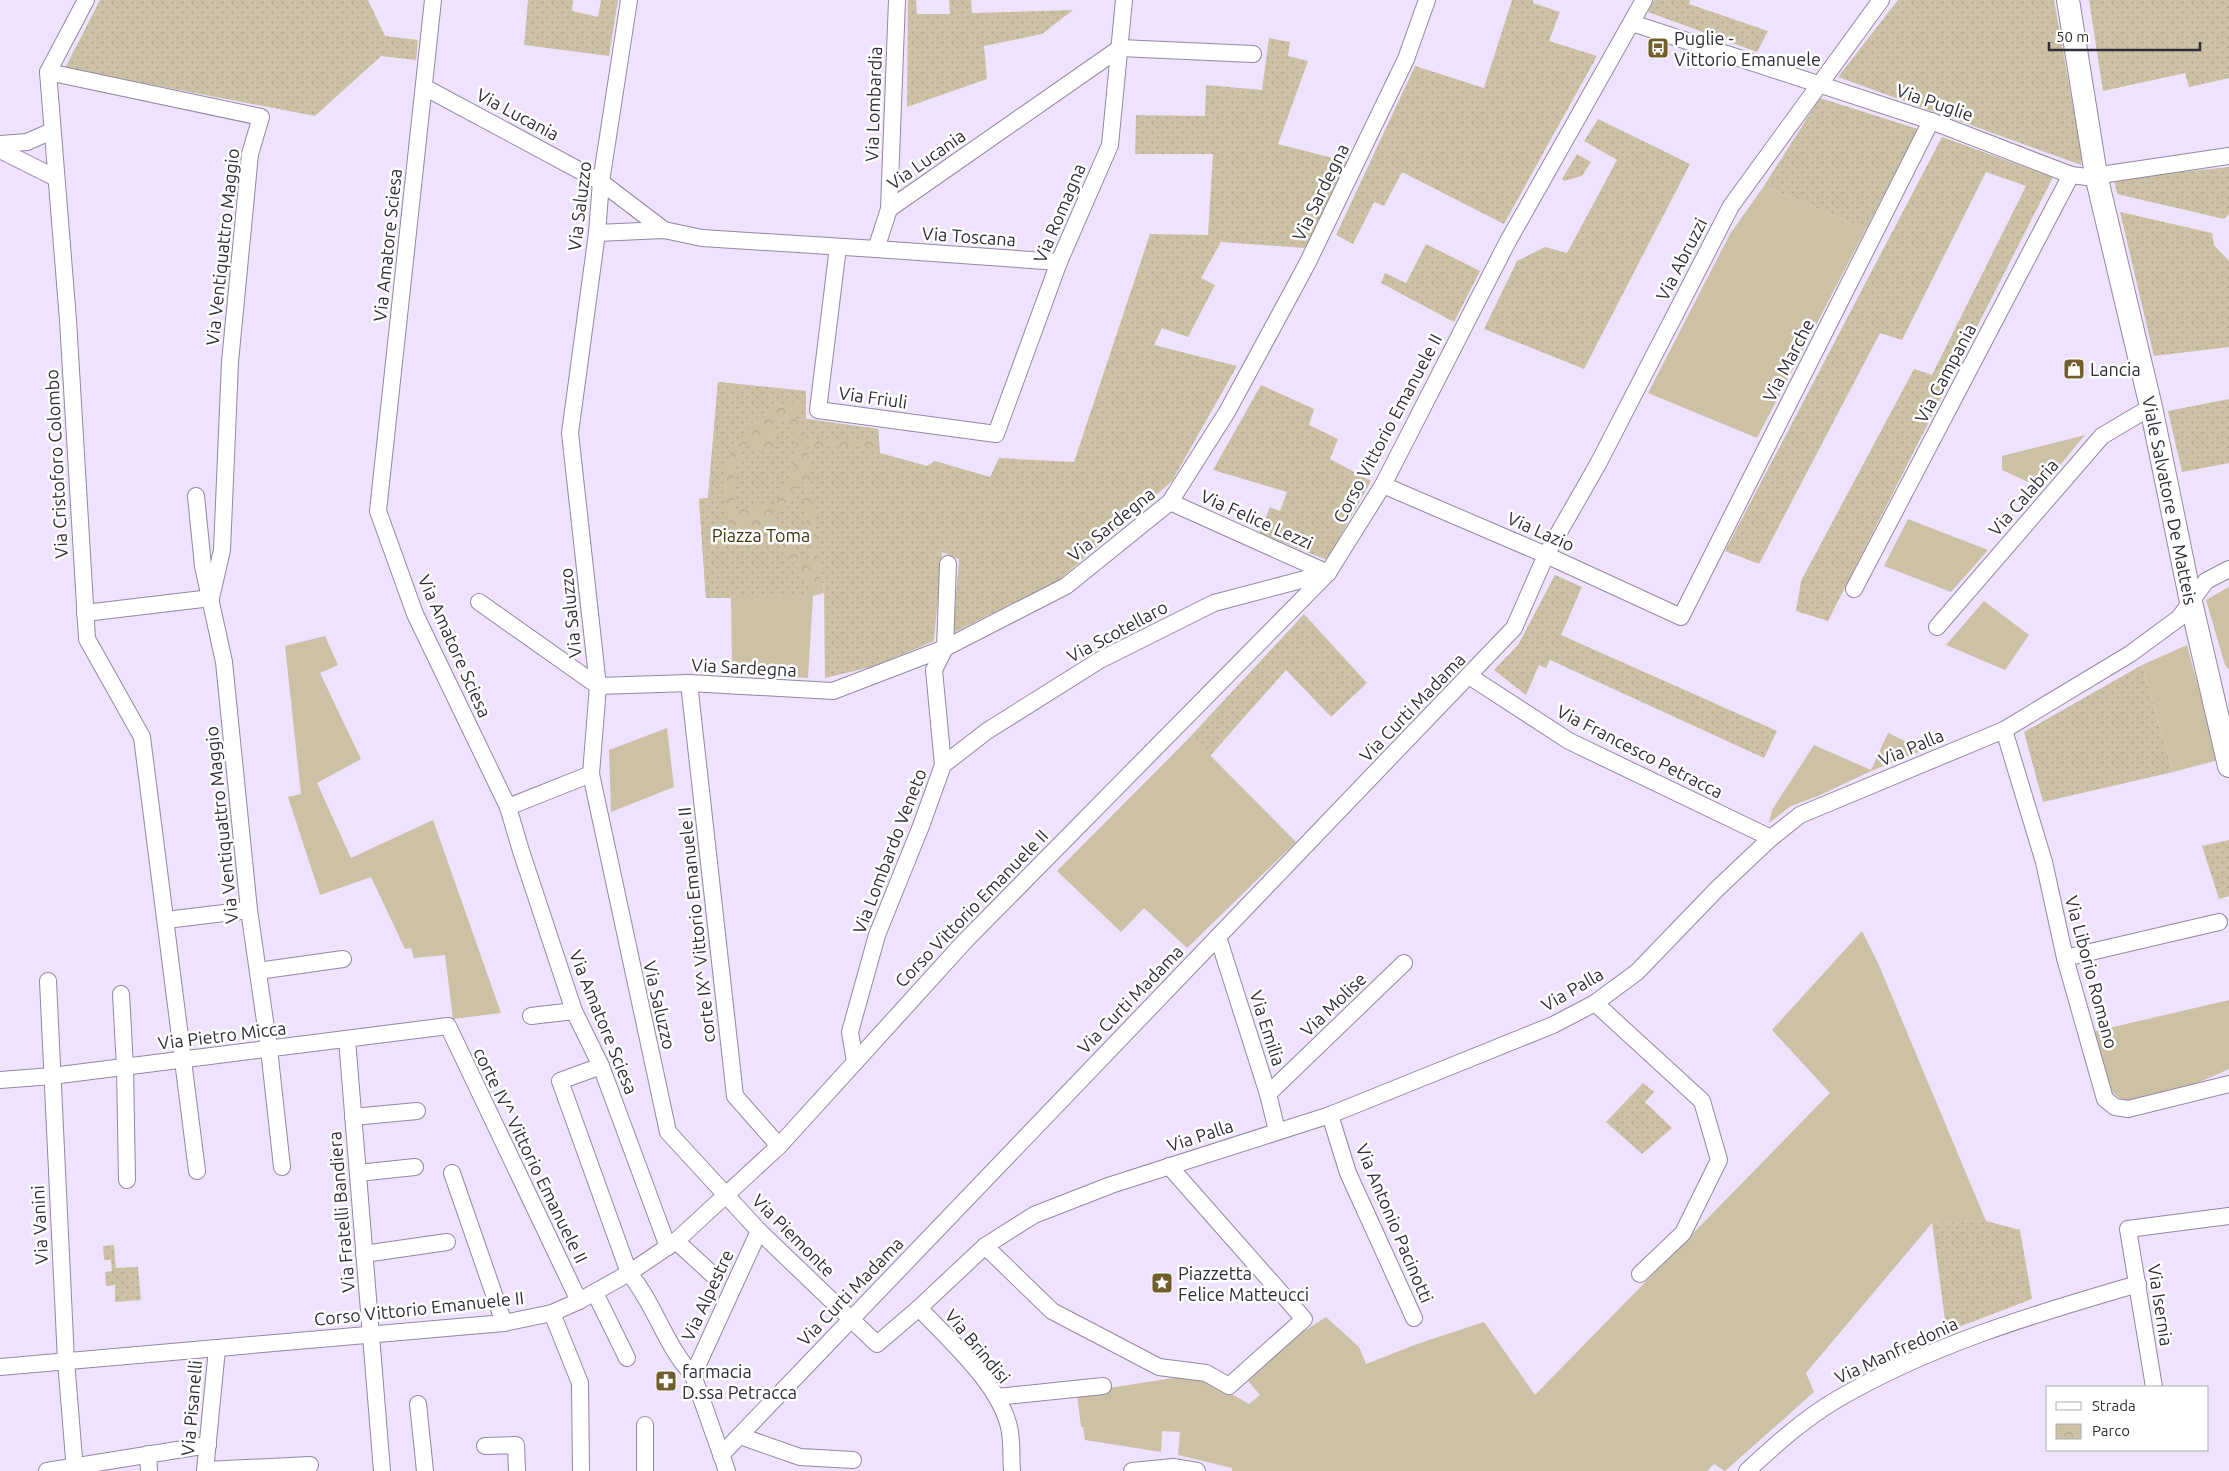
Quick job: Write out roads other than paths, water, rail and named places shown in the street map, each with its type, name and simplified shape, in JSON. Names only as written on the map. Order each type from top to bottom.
[{"type":"street","points":[[48,72],[86,0]]},
{"type":"street","name":"Via Amatore Sciesa","points":[[433,0],[378,511],[415,614],[508,807],[574,1011],[601,1066],[672,1244]]},
{"type":"street","name":"Via Saluzzo","points":[[629,0],[601,182],[597,233],[570,433],[598,686],[591,774],[668,1132],[726,1194]]},
{"type":"street","name":"Via Lombardia","points":[[889,209],[897,0]]},
{"type":"street","name":"Via Romagna","points":[[996,434],[1059,262],[1110,145],[1124,0]]},
{"type":"street","name":"Via Sardegna","points":[[598,686],[689,683],[833,691],[945,648],[1066,586],[1170,502],[1227,412],[1307,264],[1406,59],[1428,0]]},
{"type":"street","name":"Corso Vittorio Emanuele II","points":[[0,1367],[504,1323],[552,1313],[579,1301],[630,1273],[672,1244],[779,1146],[966,940],[1328,572],[1383,485],[1507,243],[1644,0]]},
{"type":"street","name":"Via Abruzzi","points":[[1546,555],[1598,464],[1731,206],[1881,0]]},
{"type":"street","name":"Viale Salvatore De Matteis","points":[[2068,0],[2096,175],[2151,407],[2191,602],[2229,766]]},
{"type":"street","name":"Via Puglie","points":[[1632,23],[1931,121],[2072,175],[2086,177],[2229,156]]},
{"type":"street","points":[[1120,48],[1252,54]]},
{"type":"street","name":"Via Lucania","points":[[597,233],[664,230],[702,238],[876,249],[889,209],[1120,48]]},
{"type":"street","name":"Via Cristoforo Colombo","points":[[48,72],[68,320],[87,639],[142,737],[197,1170]]},
{"type":"street","name":"Via Ventiquattro Maggio","points":[[48,72],[260,117],[250,154],[230,362],[222,550],[211,598]]},
{"type":"street","name":"Via Lucania","points":[[424,87],[601,182],[664,230]]},
{"type":"street","name":"Via Marche","points":[[1681,617],[1931,121]]},
{"type":"street","points":[[0,144],[27,142],[52,130]]},
{"type":"street","points":[[0,150],[56,178]]},
{"type":"street","name":"Via Campania","points":[[1854,588],[2072,175]]},
{"type":"street","name":"Via Friuli","points":[[838,247],[818,410],[996,434]]},
{"type":"street","name":"Via Toscana","points":[[876,249],[1059,262]]},
{"type":"street","name":"Via Calabria","points":[[1937,628],[2102,436],[2151,407]]},
{"type":"street","name":"Via Lazio","points":[[1383,485],[1546,555],[1681,617]]},
{"type":"street","name":"Via Ventiquattro Maggio","points":[[196,496],[203,566],[224,662],[249,910],[269,1049],[282,1167]]},
{"type":"street","name":"Via Felice Lezzi","points":[[1170,502],[1328,572]]},
{"type":"street","name":"Via Curti Madama","points":[[721,1455],[1514,628],[1546,555]]},
{"type":"street","name":"Via Lombardo Veneto","points":[[855,1062],[850,1032],[874,944],[943,765],[934,670],[945,648],[948,564]]},
{"type":"street","name":"Via Palla","points":[[877,1344],[919,1308],[985,1246],[1034,1215],[1111,1185],[1330,1115],[1553,1025],[1595,1003],[1637,972],[1718,888],[1771,838],[1800,815],[2004,730],[2130,654],[2179,618],[2206,581],[2229,569]]},
{"type":"street","name":"Via Scotellaro","points":[[943,765],[988,731],[1100,660],[1214,603],[1328,572]]},
{"type":"street","points":[[85,613],[211,598]]},
{"type":"street","points":[[479,602],[598,686]]},
{"type":"street","name":"Via Francesco Petracca","points":[[1469,676],[1569,741],[1771,838]]},
{"type":"street","name":"corte IX^ Vittorio Emanuele II","points":[[689,683],[735,1096],[779,1146]]},
{"type":"street","name":"Via Liborio Romano","points":[[2004,730],[2044,862],[2065,958],[2105,1099],[2115,1107],[2128,1109],[2229,1084]]},
{"type":"street","points":[[508,807],[591,774]]},
{"type":"street","points":[[166,920],[249,910]]},
{"type":"street","points":[[2065,958],[2219,922]]},
{"type":"street","name":"Via Emilia","points":[[1218,937],[1268,1094],[1277,1131]]},
{"type":"street","points":[[258,971],[343,959]]},
{"type":"street","name":"Via Molise","points":[[1268,1094],[1404,963]]},
{"type":"street","name":"Via Vanini","points":[[48,982],[66,1361],[75,1469]]},
{"type":"street","points":[[121,994],[125,1067],[127,1180]]},
{"type":"street","points":[[1595,1003],[1702,1101],[1719,1160],[1684,1233],[1640,1274]]},
{"type":"street","points":[[531,1016],[574,1011]]},
{"type":"street","name":"Via Pietro Micca","points":[[0,1080],[52,1076],[448,1026]]},
{"type":"street","name":"corte IV^ Vittorio Emanuele II","points":[[448,1026],[579,1301]]},
{"type":"street","name":"Via Fratelli Bandiera","points":[[347,1039],[382,1471]]},
{"type":"street","name":"Via Alpestre","points":[[601,1066],[560,1081],[630,1273],[639,1284],[682,1364],[693,1375],[727,1471]]},
{"type":"street","points":[[353,1117],[417,1111]]},
{"type":"street","name":"Via Antonio Pacinotti","points":[[1330,1115],[1348,1173],[1414,1318]]},
{"type":"street","points":[[985,1246],[1052,1311],[1159,1367],[1206,1373],[1229,1386],[1304,1319],[1169,1166]]},
{"type":"street","points":[[358,1173],[415,1167]]},
{"type":"street","points":[[452,1173],[504,1323]]},
{"type":"street","name":"Via Piemonte","points":[[726,1194],[759,1231],[877,1344]]},
{"type":"street","name":"Via Isernia","points":[[2154,1386],[2128,1229],[2229,1216]]},
{"type":"street","name":"Via Alpestre","points":[[693,1375],[759,1231]]},
{"type":"street","points":[[364,1254],[448,1242]]},
{"type":"street","points":[[672,1244],[714,1275]]},
{"type":"street","name":"Via Manfredonia","points":[[1747,1471],[1781,1440],[1836,1400],[1925,1355],[2032,1315],[2138,1284]]},
{"type":"street","points":[[595,1293],[627,1358]]},
{"type":"street","name":"Via Brindisi","points":[[919,1308],[987,1382],[997,1397],[1010,1430],[1012,1471]]},
{"type":"street","points":[[552,1313],[580,1383],[581,1471]]},
{"type":"street","name":"Via Pisanelli","points":[[205,1471],[217,1349]]},
{"type":"street","points":[[997,1397],[1103,1386]]},
{"type":"street","points":[[418,1404],[425,1471]]},
{"type":"street","points":[[645,1425],[645,1471]]},
{"type":"street","points":[[740,1436],[800,1457],[853,1460]]},
{"type":"street","points":[[47,1471],[75,1469],[148,1454],[208,1445]]},
{"type":"street","points":[[485,1446],[516,1445],[517,1471]]},
{"type":"street","points":[[148,1454],[149,1471]]},
{"type":"street","points":[[205,1471],[310,1465]]},
{"type":"street","points":[[1132,1471],[1173,1467],[1197,1471]]},
{"type":"place","name":"Puglie - Vittorio Emanuele","points":[[1658,48]]},
{"type":"place","name":"Lancia","points":[[2074,369]]},
{"type":"place","name":"Piazzetta Felice Matteucci","points":[[1162,1283]]},
{"type":"place","name":"farmacia D.ssa Petracca","points":[[666,1381]]},
{"type":"park label","name":"Piazza Toma","points":[[761,535]]}]
